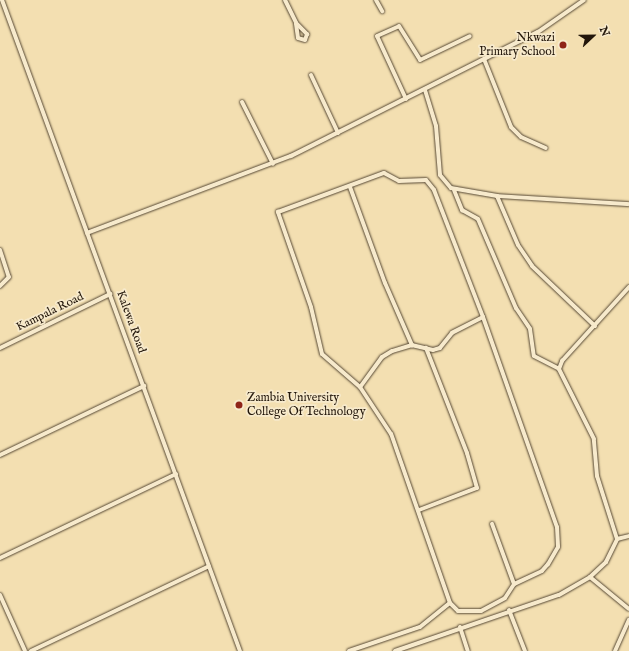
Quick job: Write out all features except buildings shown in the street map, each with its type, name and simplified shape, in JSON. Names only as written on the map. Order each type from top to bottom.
[{"type":"street","name":"Kalewa Road","points":[[1,0],[144,386],[240,651]]},
{"type":"street","points":[[285,0],[296,23]]},
{"type":"street","points":[[376,0],[382,11]]},
{"type":"street","points":[[87,233],[273,164],[425,90],[538,32],[584,0]]},
{"type":"street","points":[[406,99],[377,36],[399,26],[420,60],[470,36]]},
{"type":"street","points":[[484,59],[511,127],[521,136],[546,148]]},
{"type":"street","points":[[311,75],[338,133]]},
{"type":"street","points":[[425,90],[436,126],[440,175],[445,184],[454,190],[497,196],[629,204]]},
{"type":"street","points":[[242,102],[273,164]]},
{"type":"street","points":[[388,172],[399,181],[429,182],[483,317],[536,459],[538,480],[557,527],[558,547],[542,571],[514,584],[505,598],[481,610],[458,611],[450,604],[391,434],[360,387],[322,354],[311,307],[278,216],[280,209],[350,187],[359,180],[388,172]]},
{"type":"street","points":[[350,187],[385,283],[412,345]]},
{"type":"street","points":[[395,651],[509,610],[559,595],[590,578],[606,562],[617,539],[597,476],[592,432],[559,369],[534,356],[530,329],[516,308],[478,219],[462,210],[454,190]]},
{"type":"street","points":[[497,196],[518,245],[532,266],[595,326]]},
{"type":"street","points":[[0,250],[9,277],[0,286]]},
{"type":"street","points":[[559,369],[562,361],[629,287]]},
{"type":"street","name":"Kampala Road","points":[[0,348],[110,294]]},
{"type":"street","points":[[360,387],[382,357],[412,345],[440,348],[452,333],[483,317]]},
{"type":"street","points":[[418,510],[476,488],[468,453],[426,347]]},
{"type":"street","points":[[0,455],[144,386]]},
{"type":"street","points":[[0,558],[176,474]]},
{"type":"street","points":[[492,524],[514,584]]},
{"type":"street","points":[[617,539],[629,536]]},
{"type":"street","points":[[31,651],[209,566]]},
{"type":"street","points":[[590,578],[629,609]]},
{"type":"street","points":[[0,595],[25,651]]},
{"type":"street","points":[[349,651],[420,627],[450,604]]},
{"type":"street","points":[[509,610],[525,651]]},
{"type":"street","points":[[615,651],[629,620]]},
{"type":"street","points":[[460,627],[468,651]]},
{"type":"place","name":"Nkwazi Primary School","points":[[563,45]]},
{"type":"place","name":"Zambia University College Of Technology","points":[[239,405]]}]
